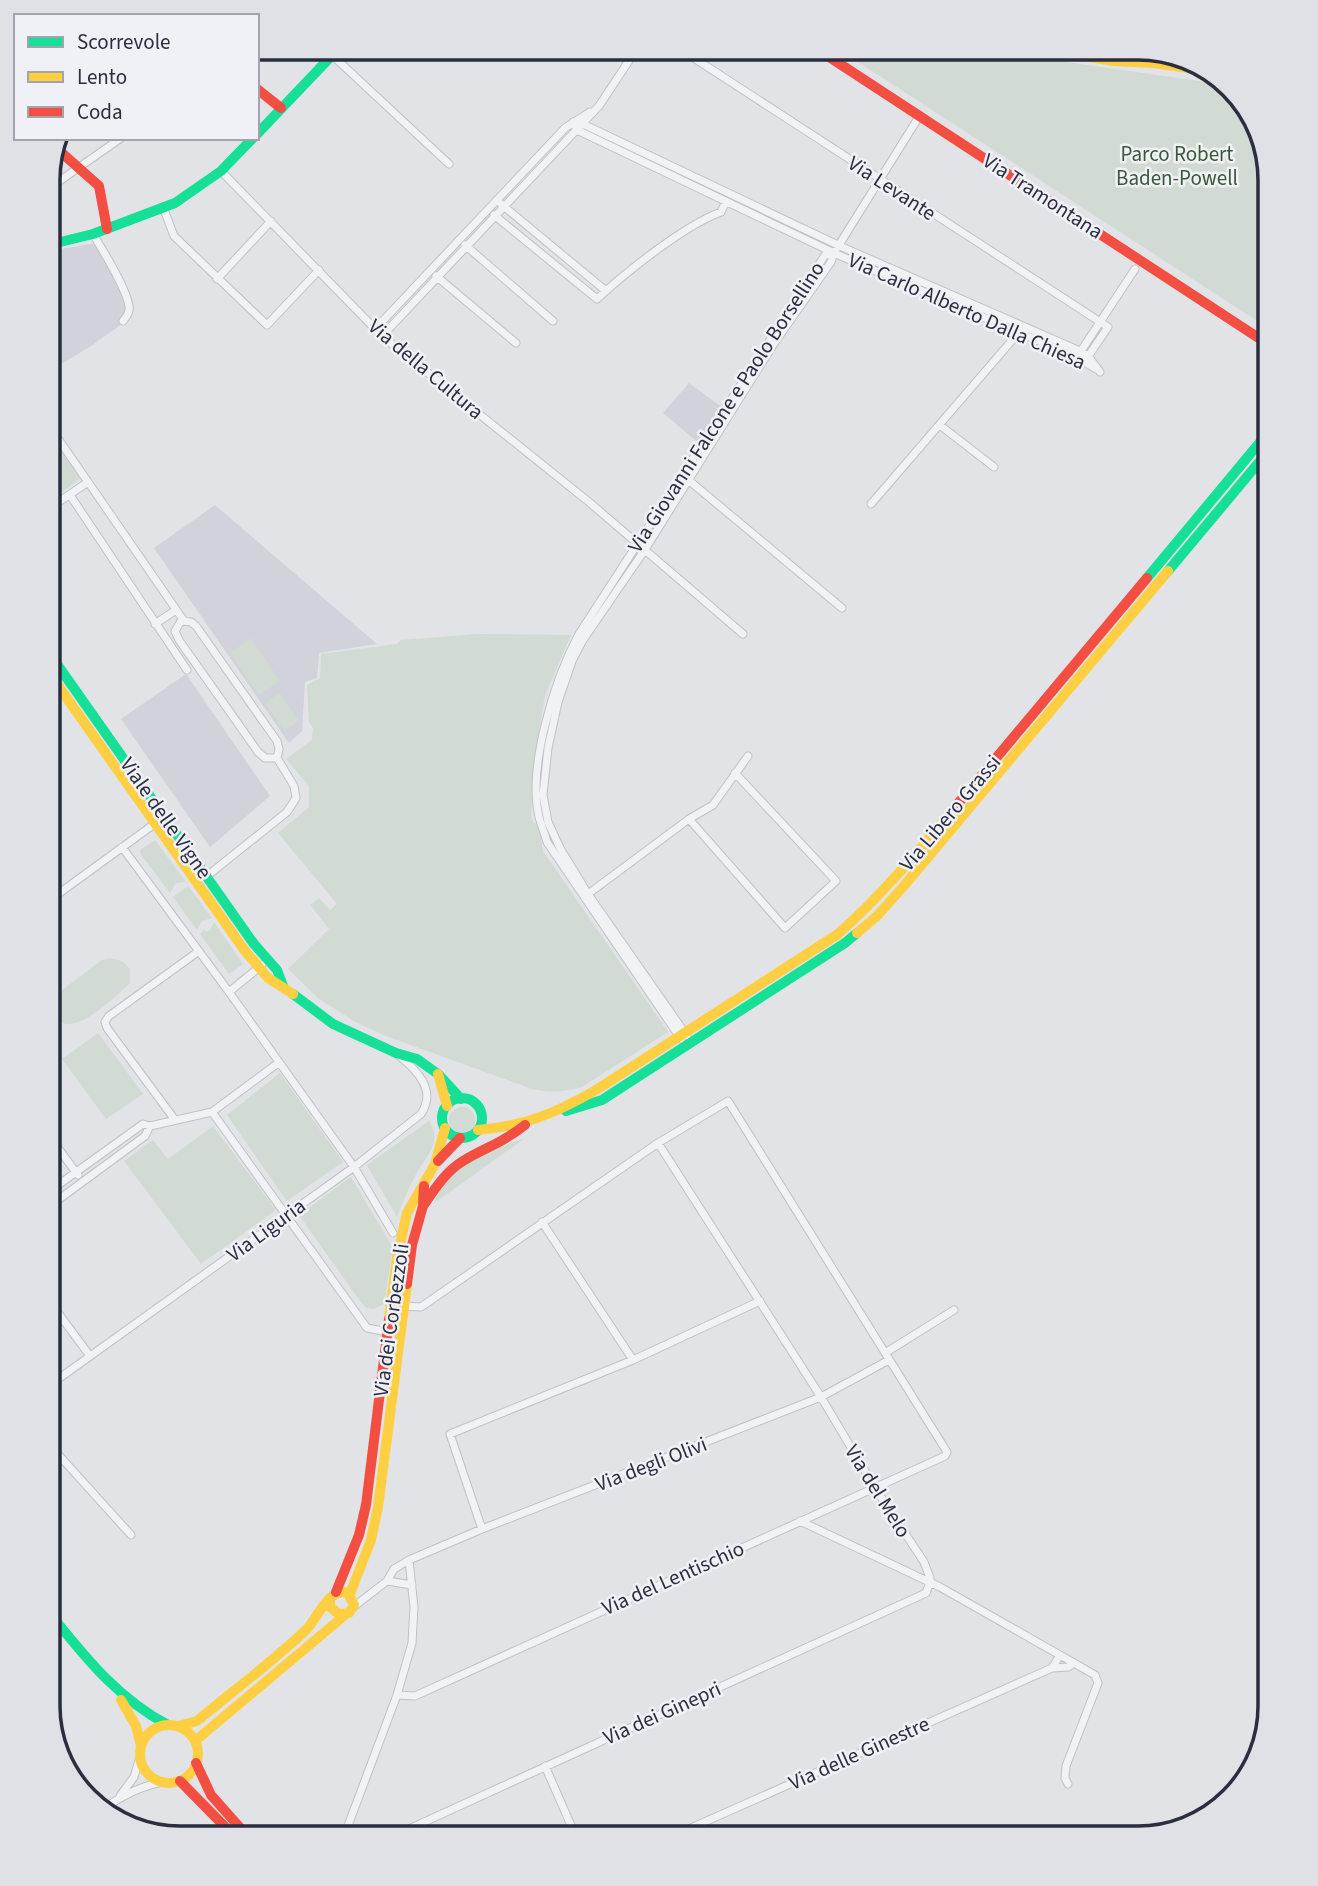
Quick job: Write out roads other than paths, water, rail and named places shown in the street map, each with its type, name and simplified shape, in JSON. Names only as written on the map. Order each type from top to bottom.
[{"type":"main road","points":[[259,132],[327,60]]},
{"type":"main road","name":"Via Tramontana","points":[[834,60],[1258,337]]},
{"type":"main road","points":[[1108,60],[1176,66]]},
{"type":"main road","points":[[259,91],[282,108]]},
{"type":"main road","points":[[60,242],[93,234],[175,203],[221,171],[251,140]]},
{"type":"main road","points":[[63,154],[99,186],[107,229]]},
{"type":"main road","name":"Via Libero Grassi","points":[[555,1113],[838,934],[869,907],[1258,445]]},
{"type":"main road","name":"Via Libero Grassi","points":[[524,1125],[602,1100],[845,943],[877,916],[939,846],[1258,464]]},
{"type":"main road","name":"Viale delle Vigne","points":[[60,669],[254,944],[277,970],[283,986]]},
{"type":"main road","name":"Viale delle Vigne","points":[[60,689],[268,978],[283,986],[333,1024],[396,1053],[417,1059],[438,1074],[461,1099]]},
{"type":"main road","points":[[438,1074],[447,1106],[442,1119],[444,1128],[451,1135],[460,1138],[470,1136],[478,1130],[524,1125]]},
{"type":"main road","points":[[447,1106],[461,1099],[474,1103],[481,1117],[501,1129]]},
{"type":"main road","points":[[478,1130],[481,1117]]},
{"type":"main road","points":[[423,1206],[438,1184],[461,1162],[507,1140],[524,1125]]},
{"type":"main road","name":"Via dei Corbezzoli","points":[[377,1461],[397,1258],[407,1213],[435,1164],[444,1128]]},
{"type":"main road","name":"Via dei Corbezzoli","points":[[435,1164],[460,1138]]},
{"type":"main road","name":"Via dei Corbezzoli","points":[[377,1461],[412,1245],[423,1206],[425,1185]]},
{"type":"main road","points":[[141,1752],[152,1731],[197,1721],[308,1628],[332,1596],[359,1535],[377,1461]]},
{"type":"main road","points":[[195,1741],[350,1603],[371,1540],[378,1507],[377,1461]]},
{"type":"main road","points":[[332,1596],[343,1591],[350,1603]]},
{"type":"main road","points":[[332,1596],[330,1607],[335,1613],[350,1603]]},
{"type":"main road","points":[[60,1625],[115,1690],[136,1726],[149,1774],[163,1782],[180,1781],[188,1776],[197,1763]]},
{"type":"main road","points":[[115,1690],[147,1716],[186,1730],[195,1741],[197,1763],[204,1781],[226,1817],[236,1826]]},
{"type":"main road","points":[[180,1781],[224,1826]]},
{"type":"street","points":[[345,60],[449,164]]},
{"type":"street","points":[[382,336],[599,106],[629,60]]},
{"type":"street","name":"Via Levante","points":[[697,60],[1108,327],[1087,358]]},
{"type":"street","points":[[375,329],[565,128],[599,106]]},
{"type":"street","name":"Via Giovanni Falcone e Paolo Borsellino","points":[[553,706],[572,660],[644,551],[686,478],[816,269],[825,255],[836,249],[920,115]]},
{"type":"street","points":[[573,122],[580,127]]},
{"type":"street","name":"Via Carlo Alberto Dalla Chiesa","points":[[580,127],[726,201],[1087,358]]},
{"type":"street","name":"Via Carlo Alberto Dalla Chiesa","points":[[580,127],[836,249]]},
{"type":"street","points":[[60,180],[118,140]]},
{"type":"street","name":"Via della Cultura","points":[[221,171],[382,336],[589,502],[743,634]]},
{"type":"street","points":[[496,200],[606,291]]},
{"type":"street","points":[[488,209],[597,299],[705,218],[720,212],[726,201]]},
{"type":"street","points":[[163,207],[174,236],[267,325],[319,270]]},
{"type":"street","points":[[217,279],[271,221]]},
{"type":"street","points":[[93,234],[129,304],[129,314],[124,321]]},
{"type":"street","points":[[459,240],[553,321]]},
{"type":"street","points":[[1078,354],[1135,269]]},
{"type":"street","points":[[430,271],[516,343]]},
{"type":"street","points":[[871,505],[1021,329]]},
{"type":"street","points":[[941,426],[994,467]]},
{"type":"street","points":[[60,441],[184,621]]},
{"type":"street","points":[[686,478],[842,608]]},
{"type":"street","name":"Via Giovanni Falcone e Paolo Borsellino","points":[[686,478],[637,544],[564,661],[553,706],[543,795],[548,821],[564,861],[688,1044]]},
{"type":"street","points":[[60,502],[88,482]]},
{"type":"street","points":[[70,495],[187,670]]},
{"type":"street","points":[[155,624],[176,610]]},
{"type":"street","points":[[207,876],[287,812],[296,797],[294,786],[277,758],[277,741],[196,626],[191,622],[181,621],[175,631],[179,640],[258,752],[265,758],[277,758]]},
{"type":"street","points":[[588,894],[689,819],[713,805],[748,756]]},
{"type":"street","points":[[689,819],[785,928],[836,881],[735,773]]},
{"type":"street","points":[[60,892],[164,817]]},
{"type":"street","points":[[122,847],[354,1167],[393,1233]]},
{"type":"street","name":"Via Giovanni Falcone e Paolo Borsellino","points":[[564,861],[608,928]]},
{"type":"street","points":[[176,1120],[107,1028],[105,1021],[199,951]]},
{"type":"street","points":[[229,992],[268,960]]},
{"type":"street","name":"Via Liguria","points":[[60,1378],[354,1167],[421,1114],[426,1106],[428,1093],[423,1080],[413,1067],[396,1053]]},
{"type":"street","points":[[60,1184],[143,1124],[150,1126],[212,1112],[278,1063]]},
{"type":"street","points":[[403,1306],[421,1307],[658,1143],[728,1101],[887,1356]]},
{"type":"street","points":[[212,1112],[367,1328],[388,1332]]},
{"type":"street","points":[[60,1199],[145,1136],[150,1126]]},
{"type":"street","name":"Via del Melo","points":[[658,1143],[924,1562],[930,1582]]},
{"type":"street","points":[[60,1150],[83,1182]]},
{"type":"street","points":[[542,1222],[634,1360]]},
{"type":"street","points":[[482,1529],[450,1434],[634,1360],[760,1301]]},
{"type":"street","name":"Via degli Olivi","points":[[409,1560],[821,1397],[954,1310]]},
{"type":"street","points":[[60,1315],[90,1356]]},
{"type":"street","name":"Via del Lentischio","points":[[397,1695],[415,1696],[945,1456],[947,1452],[887,1356]]},
{"type":"street","points":[[60,1456],[131,1535]]},
{"type":"street","points":[[800,1521],[930,1582],[1095,1675],[1098,1683],[1066,1766],[1065,1778],[1068,1784]]},
{"type":"street","points":[[348,1826],[397,1695],[412,1643],[414,1607],[409,1560],[394,1569],[387,1581],[370,1595],[350,1603]]},
{"type":"street","points":[[387,1581],[412,1585]]},
{"type":"street","name":"Via dei Ginepri","points":[[415,1826],[926,1593],[930,1582]]},
{"type":"street","points":[[1052,1668],[1060,1655]]},
{"type":"street","name":"Via delle Ginestre","points":[[695,1826],[1052,1668],[1068,1667],[1074,1663]]},
{"type":"street","points":[[120,1797],[134,1777],[141,1752]]},
{"type":"street","points":[[545,1766],[572,1826]]},
{"type":"street","points":[[110,1804],[142,1786],[163,1782]]},
{"type":"park label","name":"Parco Robert Baden-Powell","points":[[1177,166]]}]
